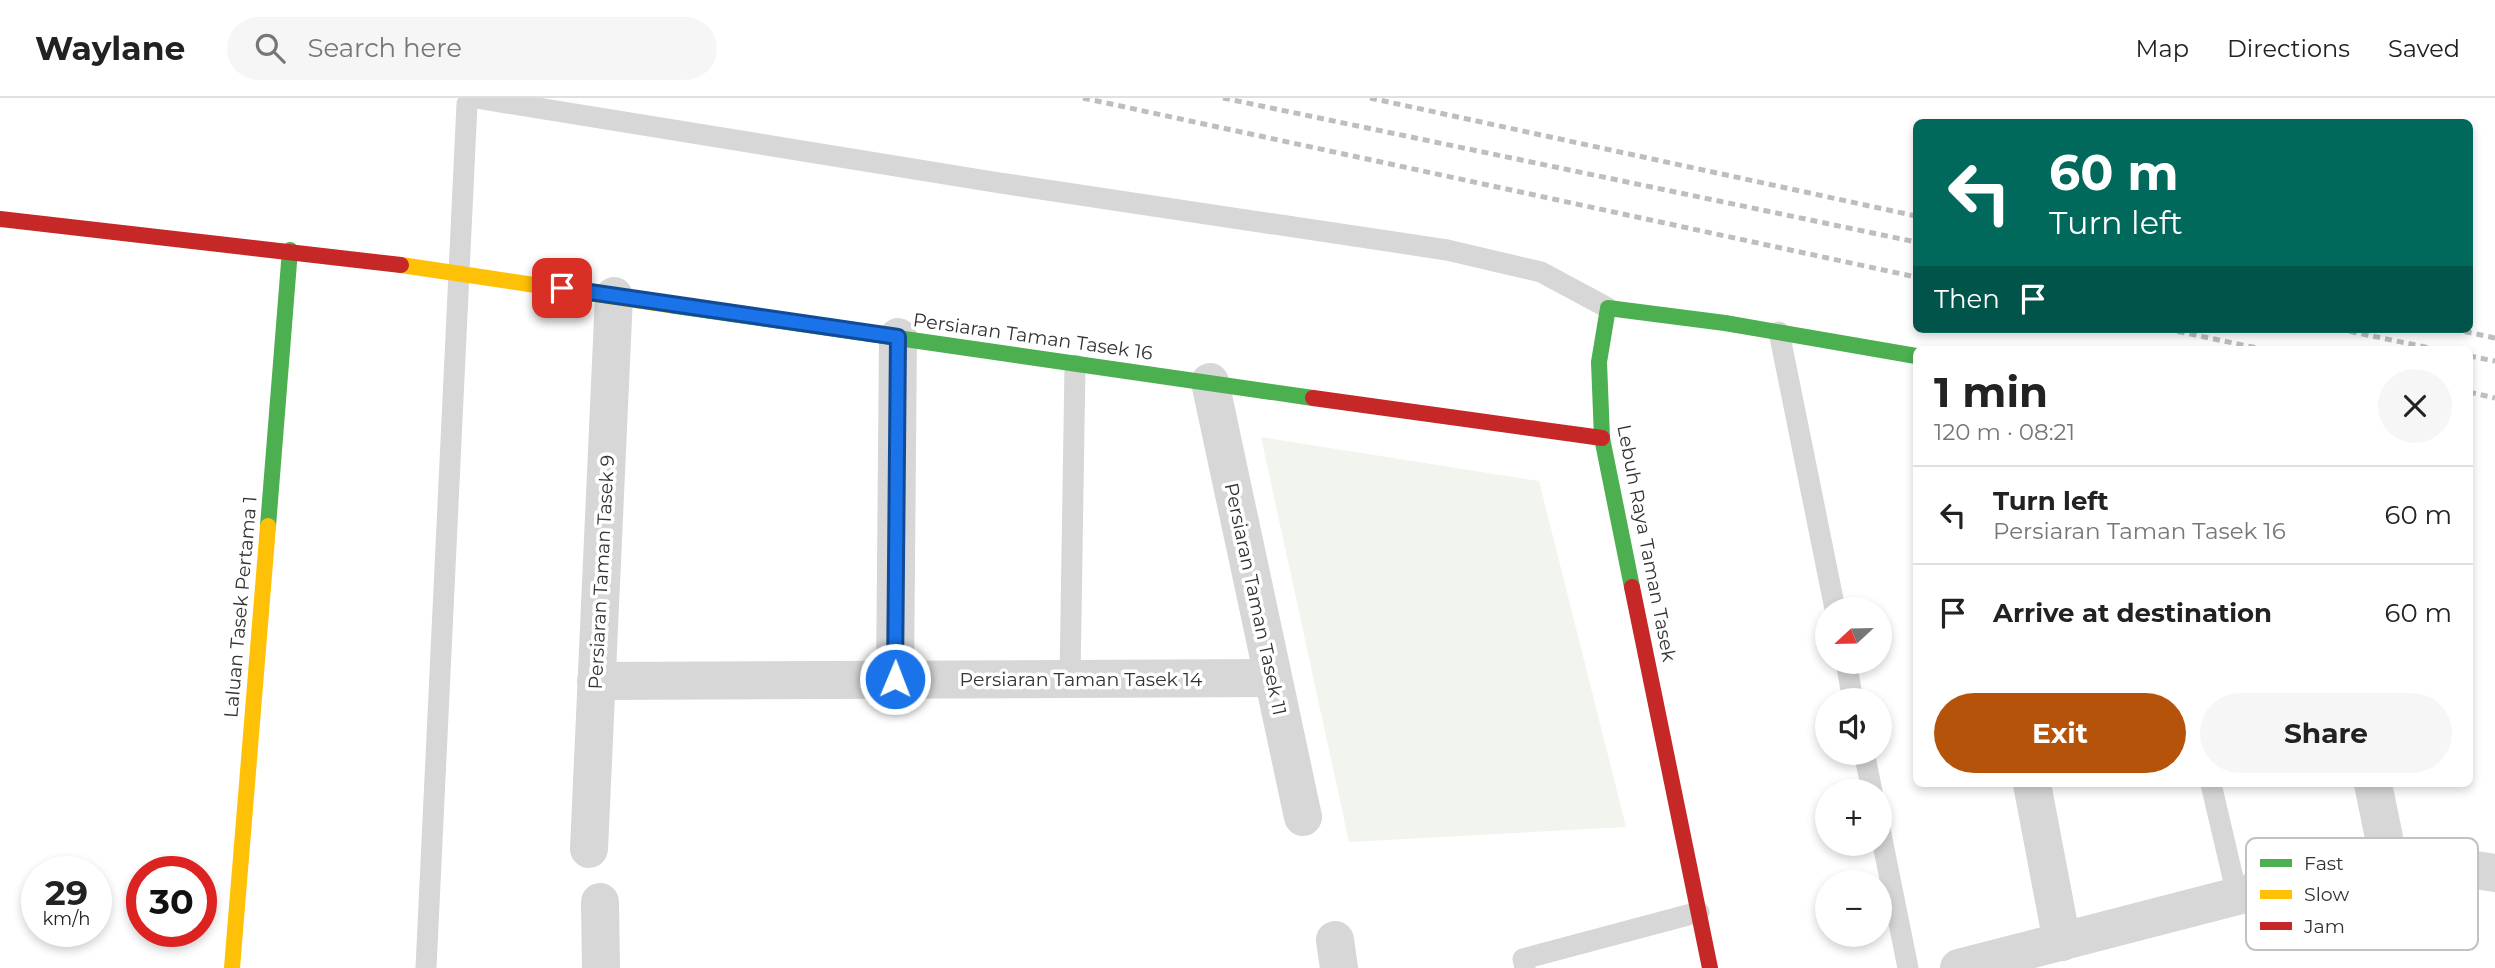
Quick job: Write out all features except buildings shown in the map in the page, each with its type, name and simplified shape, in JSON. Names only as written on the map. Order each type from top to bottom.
[{"type":"street","name":"Persiaran Taman Tasek 16","points":[[0,219],[290,250],[1075,365],[1602,438]]},
{"type":"street","name":"Laluan Tasek Pertama 1","points":[[232,968],[290,250]]},
{"type":"street","name":"Persiaran Taman Tasek 9","points":[[589,849],[614,296]]},
{"type":"street","points":[[1608,308],[1779,332],[1913,355]]},
{"type":"street","name":"Lebuh Raya Taman Tasek","points":[[1608,308],[1599,362],[1602,438],[1710,968]]},
{"type":"street","points":[[895,679],[898,337]]},
{"type":"street","name":"Persiaran Taman Tasek 11","points":[[1210,382],[1303,817]]},
{"type":"street","name":"Persiaran Taman Tasek 14","points":[[596,681],[1272,678]]},
{"type":"street","points":[[2033,787],[2062,942]]},
{"type":"street","points":[[2374,787],[2384,838]]},
{"type":"street","points":[[1959,968],[2246,893]]},
{"type":"street","points":[[600,902],[601,968]]},
{"type":"lane","points":[[426,968],[457,273],[467,104],[475,98],[1000,183],[1447,250],[1541,272],[1608,308]]},
{"type":"lane","points":[[1779,332],[1833,597]]},
{"type":"lane","points":[[1070,679],[1075,365]]},
{"type":"lane","points":[[2212,787],[2237,895]]},
{"type":"lane","points":[[1885,856],[1908,968]]},
{"type":"lane","points":[[1525,968],[1523,959],[1699,912]]},
{"type":"shaded area","points":[[1261,437],[1539,481],[1626,827],[1349,842]]},
{"type":"railway","points":[[1083,98],[1913,276]]},
{"type":"railway","points":[[1223,98],[1913,241]]},
{"type":"railway","points":[[1370,98],[1913,215]]},
{"type":"railway","points":[[2185,333],[2248,346]]},
{"type":"railway","points":[[2357,333],[2421,346]]},
{"type":"railway","points":[[2472,333],[2495,338]]},
{"type":"railway","points":[[2473,357],[2495,361]]},
{"type":"railway","points":[[2473,393],[2495,398]]},
{"type":"traffic: fast","points":[[268,526],[290,250]]},
{"type":"traffic: fast","points":[[669,305],[1313,398]]},
{"type":"traffic: fast","points":[[1632,587],[1602,438],[1599,362],[1608,308],[1725,323],[1913,355]]},
{"type":"traffic: slow","points":[[401,265],[669,305]]},
{"type":"traffic: slow","points":[[232,968],[268,526]]},
{"type":"traffic: jam","points":[[0,219],[401,265]]},
{"type":"traffic: jam","points":[[1313,398],[1602,438]]},
{"type":"traffic: jam","points":[[1632,587],[1710,968]]},
{"type":"route","points":[[562,288],[898,337],[895,679]]}]
